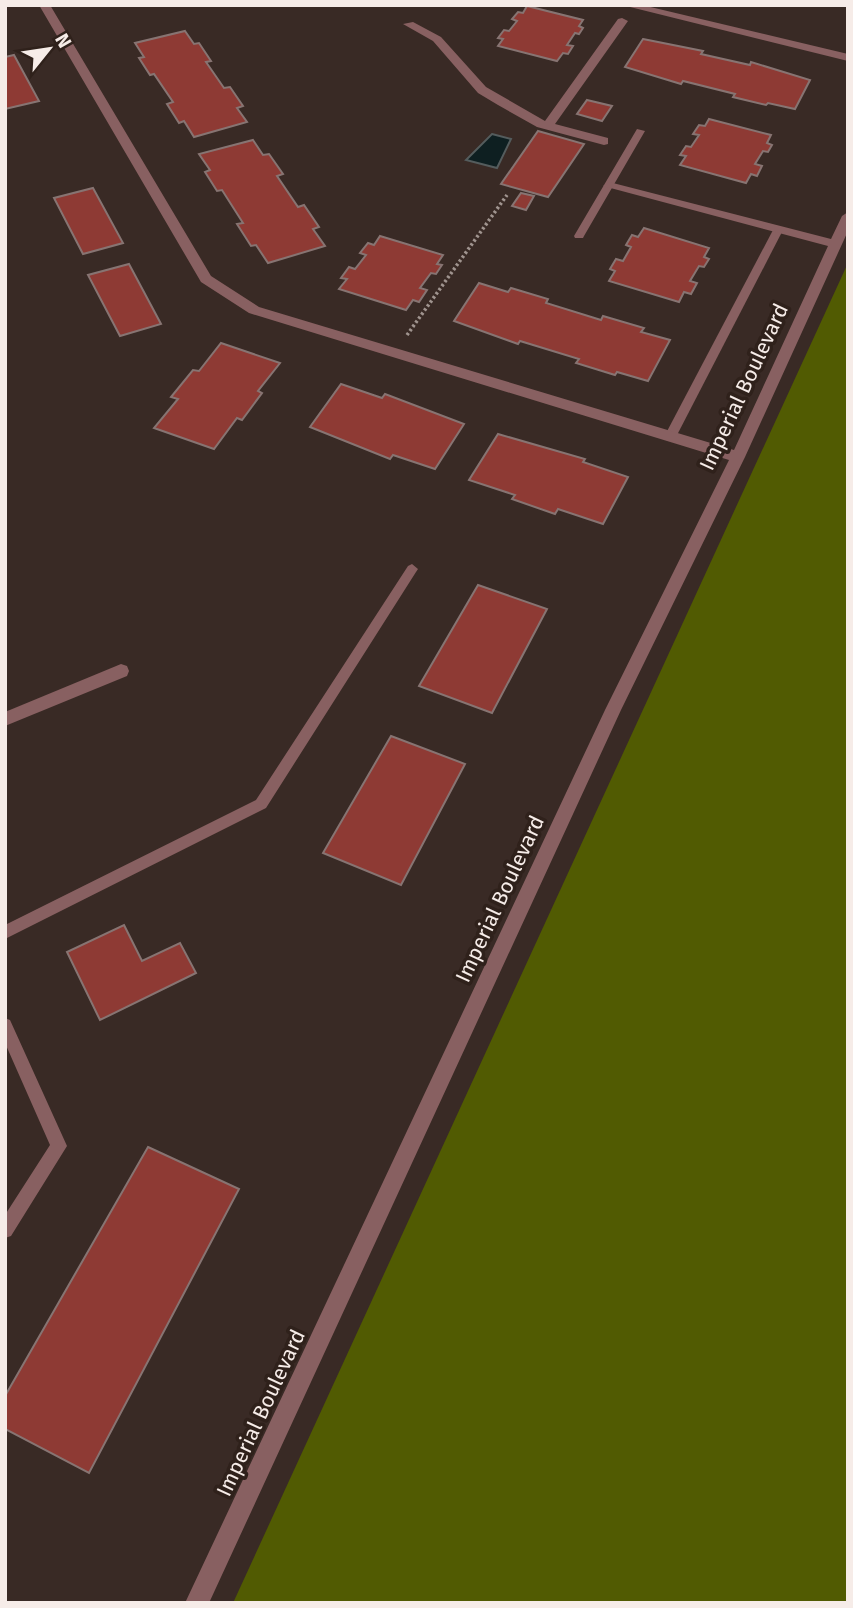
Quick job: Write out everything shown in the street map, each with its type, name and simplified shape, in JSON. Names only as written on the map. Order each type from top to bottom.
[{"type":"street","points":[[44,5],[206,279],[254,310],[738,457]]},
{"type":"street","points":[[627,5],[848,58]]},
{"type":"street","points":[[548,126],[622,21]]},
{"type":"street","points":[[409,24],[437,39],[482,90],[548,126],[604,141]]},
{"type":"street","points":[[608,186],[834,244]]},
{"type":"street","name":"Imperial Boulevard","points":[[197,1603],[607,723],[738,457],[848,216]]},
{"type":"street","points":[[5,719],[121,671]]},
{"type":"lane","points":[[579,236],[640,131]]},
{"type":"lane","points":[[670,437],[778,230]]},
{"type":"lane","points":[[5,932],[261,804],[412,569]]},
{"type":"lane","points":[[5,1025],[59,1146],[5,1230]]},
{"type":"path","points":[[394,353],[507,195]]},
{"type":"green space","points":[[848,263],[848,1603],[233,1603]]},
{"type":"shaded area","points":[[492,134],[511,139],[497,168],[466,160]]},
{"type":"building","points":[[527,6],[583,20],[579,26],[583,28],[579,34],[575,33],[567,45],[573,46],[568,54],[563,53],[557,61],[498,46],[503,39],[498,38],[504,30],[509,31],[517,21],[512,19],[518,12],[523,13]]},
{"type":"building","points":[[185,31],[194,44],[199,43],[211,61],[206,62],[224,88],[230,87],[243,106],[237,108],[247,122],[194,137],[184,121],[179,123],[167,104],[173,102],[139,58],[144,57],[135,43]]},
{"type":"building","points":[[643,39],[703,51],[701,54],[750,65],[751,62],[810,80],[795,109],[733,97],[735,94],[683,81],[681,84],[625,67]]},
{"type":"building","points":[[14,55],[39,101],[5,109],[5,57]]},
{"type":"building","points":[[587,100],[612,106],[602,121],[577,114]]},
{"type":"building","points":[[709,119],[771,135],[767,143],[772,145],[768,152],[763,151],[755,164],[762,166],[757,176],[751,174],[746,183],[680,165],[686,156],[680,155],[686,146],[691,147],[699,135],[693,134],[699,125],[705,126]]},
{"type":"building","points":[[538,131],[584,144],[548,197],[501,184]]},
{"type":"building","points":[[253,140],[263,155],[269,154],[283,174],[277,176],[298,207],[304,205],[319,227],[313,229],[325,246],[268,263],[256,245],[251,246],[237,224],[243,223],[222,190],[217,191],[205,172],[210,170],[199,154]]},
{"type":"building","points":[[93,188],[123,243],[83,254],[54,198]]},
{"type":"building","points":[[521,193],[534,196],[526,210],[512,206]]},
{"type":"building","points":[[644,228],[709,248],[704,257],[709,259],[704,267],[699,266],[690,281],[697,283],[691,294],[684,292],[679,302],[609,281],[615,271],[610,269],[616,259],[623,261],[631,247],[626,245],[632,235],[638,237]]},
{"type":"building","points":[[380,236],[443,255],[437,264],[442,265],[436,274],[431,273],[420,288],[427,290],[419,302],[413,300],[406,310],[339,289],[347,279],[341,278],[349,267],[355,269],[366,255],[360,253],[368,243],[374,245]]},
{"type":"building","points":[[129,264],[161,324],[120,336],[88,275]]},
{"type":"building","points":[[479,283],[508,292],[511,288],[548,299],[546,303],[601,320],[603,316],[644,328],[641,332],[670,340],[648,381],[617,372],[615,375],[576,363],[579,359],[520,341],[518,344],[454,321]]},
{"type":"building","points":[[221,343],[280,363],[258,391],[262,393],[242,420],[237,418],[214,449],[154,428],[178,399],[171,397],[193,370],[199,371]]},
{"type":"building","points":[[341,384],[382,398],[385,394],[464,424],[435,469],[393,455],[390,459],[310,427]]},
{"type":"building","points":[[498,434],[585,459],[583,462],[628,477],[603,524],[558,509],[555,514],[512,499],[515,495],[469,480]]},
{"type":"building","points":[[478,585],[547,609],[492,713],[419,686]]},
{"type":"building","points":[[391,736],[465,764],[401,885],[323,853]]},
{"type":"building","points":[[124,925],[142,961],[180,943],[196,973],[100,1020],[67,952]]},
{"type":"building","points":[[148,1147],[239,1189],[89,1473],[5,1429],[5,1396]]}]
